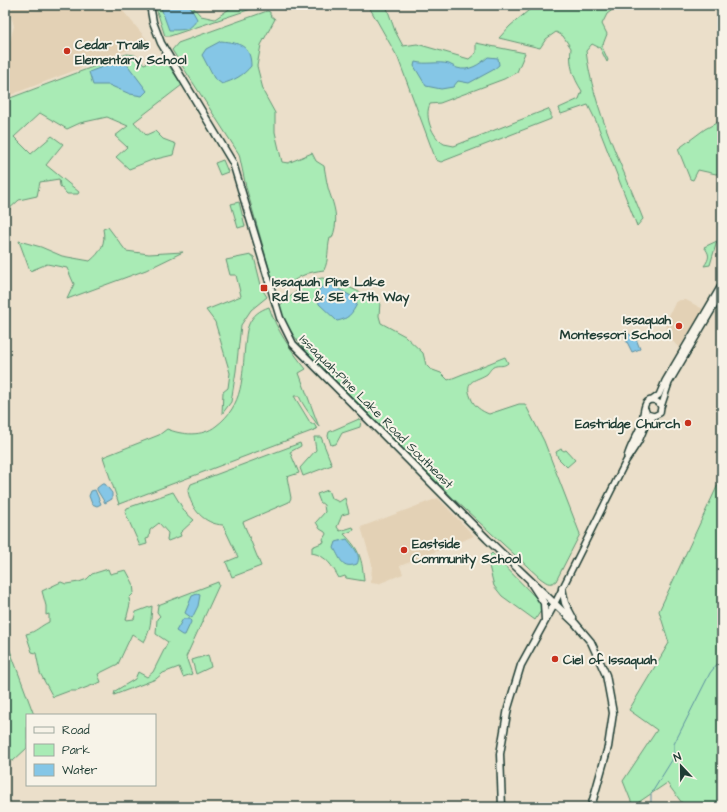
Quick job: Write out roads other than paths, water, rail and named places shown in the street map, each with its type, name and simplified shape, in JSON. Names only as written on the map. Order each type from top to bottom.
[{"type":"main road","name":"Issaquah-Pine Lake Road Southeast","points":[[150,5],[152,22],[161,43],[233,163],[280,318],[293,344],[360,412],[576,623]]},
{"type":"main road","points":[[526,575],[544,603],[545,622]]},
{"type":"main road","points":[[562,588],[565,603],[576,623],[591,642],[601,662],[608,684],[612,706],[612,723],[608,747],[591,807]]},
{"type":"main road","points":[[502,807],[500,774],[501,741],[508,708],[522,667],[527,661],[555,603]]},
{"type":"street","points":[[626,461],[630,448],[641,425],[646,404],[659,394],[722,284]]},
{"type":"street","points":[[555,603],[626,461],[639,441],[646,425],[660,412],[669,383],[722,293]]},
{"type":"street","points":[[652,400],[658,402],[661,407]]},
{"type":"street","points":[[645,409],[647,414],[654,416]]},
{"type":"water","points":[[160,5],[189,5],[197,19],[189,28],[182,30],[169,30]]},
{"type":"water","points":[[221,41],[243,46],[249,54],[251,66],[238,77],[222,84],[214,78],[202,55],[206,49]]},
{"type":"water","points":[[488,57],[498,58],[499,65],[493,70],[469,83],[458,81],[453,87],[441,89],[426,86],[414,66],[415,62],[441,63],[466,69],[478,65]]},
{"type":"water","points":[[123,59],[147,91],[142,96],[130,94],[109,85],[93,85],[89,72]]},
{"type":"water","points":[[331,285],[353,297],[357,304],[349,316],[337,321],[319,304],[317,292],[323,286]]},
{"type":"water","points":[[629,334],[635,336],[640,349],[632,352],[624,336]]},
{"type":"water","points":[[102,484],[105,484],[112,493],[112,499],[105,503],[97,490],[97,488]]},
{"type":"water","points":[[95,490],[101,504],[97,506],[92,504],[89,496],[91,491]]},
{"type":"water","points":[[347,539],[358,554],[357,564],[348,565],[342,562],[334,548],[336,542]]},
{"type":"water","points":[[197,594],[200,595],[198,606],[192,618],[185,613],[192,596]]},
{"type":"water","points":[[183,619],[190,619],[191,622],[185,635],[182,635],[176,631]]},
{"type":"waterway","points":[[651,807],[651,794],[674,757],[674,744],[710,673],[722,658]]},
{"type":"place","name":"Cedar Trails Elementary School","points":[[67,51]]},
{"type":"place","name":"Issaquah Pine Lake Rd SE & SE 47th Way","points":[[264,288]]},
{"type":"place","name":"Issaquah Montessori School","points":[[679,326]]},
{"type":"place","name":"Eastridge Church","points":[[688,423]]},
{"type":"place","name":"Eastside Community School","points":[[404,550]]},
{"type":"place","name":"Ciel of Issaquah","points":[[555,659]]}]
